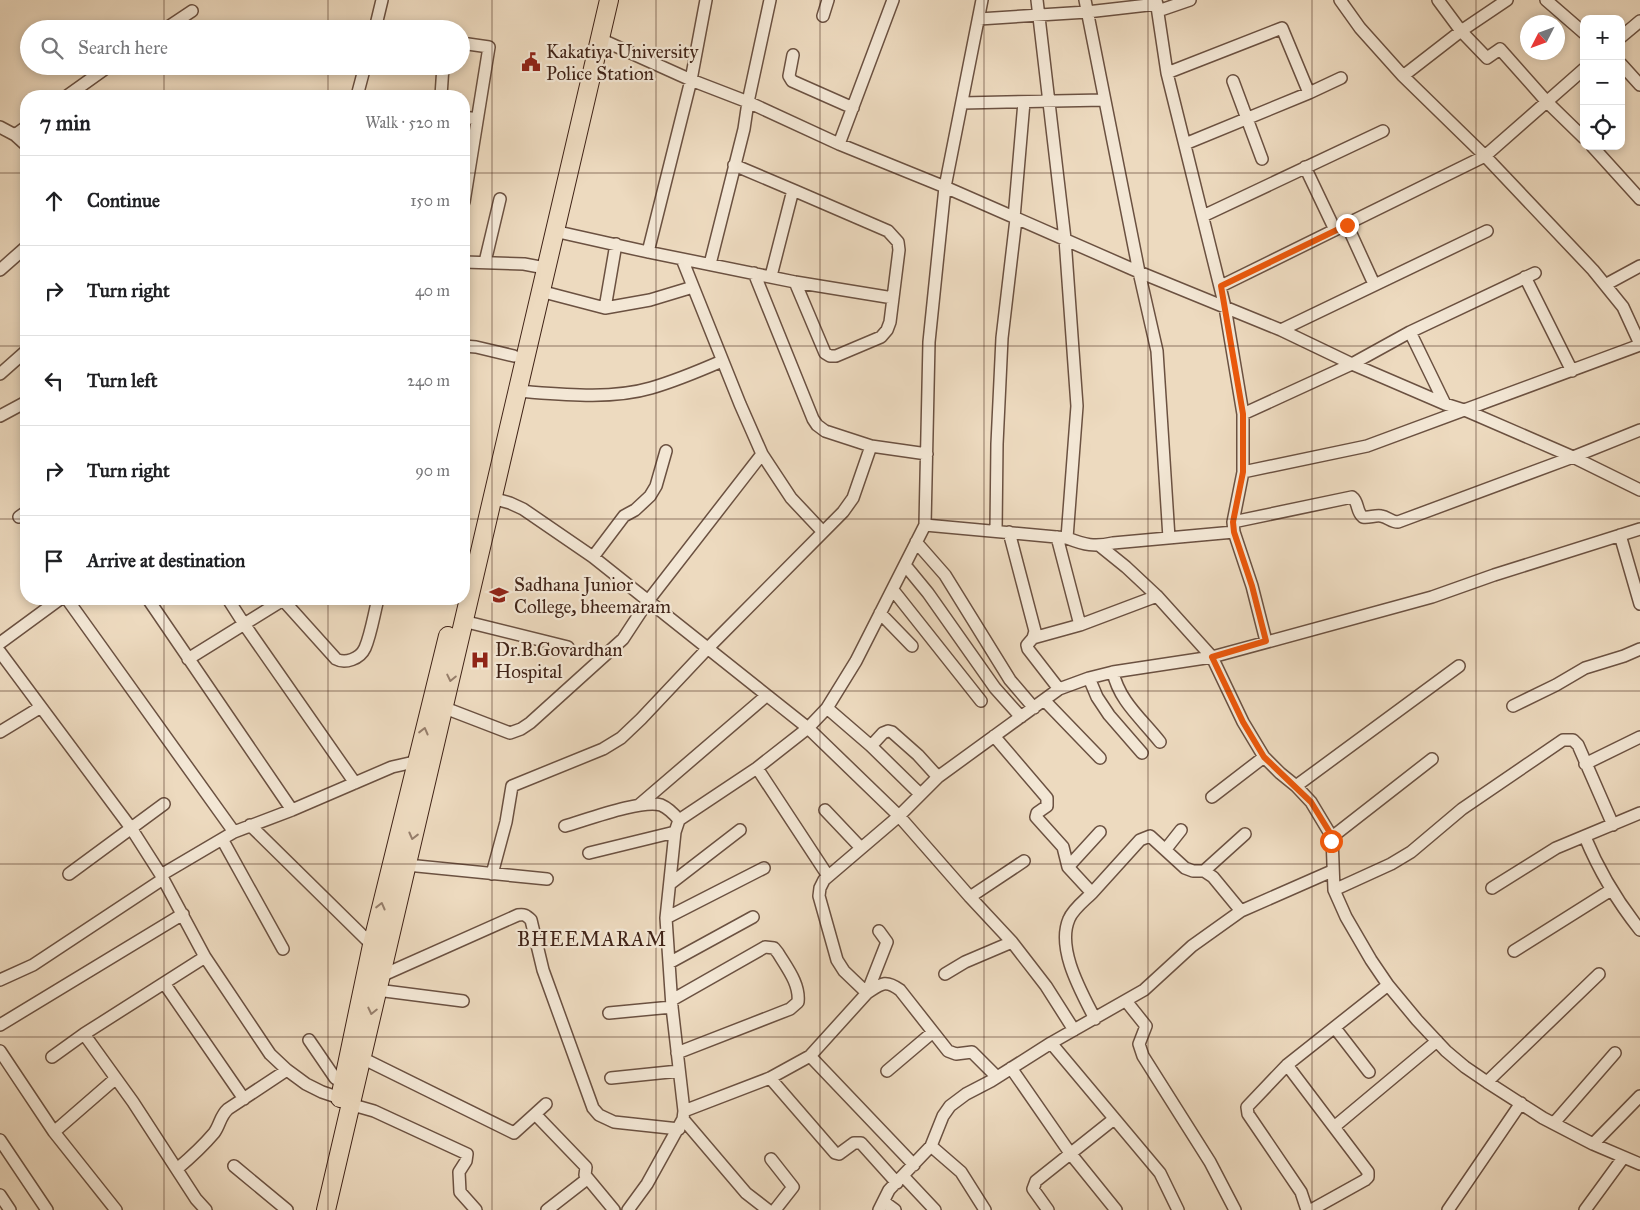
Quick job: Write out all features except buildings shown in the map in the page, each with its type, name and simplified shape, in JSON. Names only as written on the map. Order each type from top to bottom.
[{"type":"highway","points":[[470,548],[514,356],[540,267],[599,0]]},
{"type":"highway","points":[[470,591],[540,291],[540,267],[554,231],[609,0]]},
{"type":"highway","points":[[314,1210],[345,1096],[362,1058],[406,865],[424,760],[457,605]]},
{"type":"highway","points":[[326,1210],[372,945],[424,760],[444,708],[467,605]]},
{"type":"street","points":[[376,20],[382,0]]},
{"type":"street","points":[[648,252],[691,80],[706,0]]},
{"type":"street","points":[[710,264],[744,128],[770,0]]},
{"type":"street","points":[[823,16],[828,0]]},
{"type":"street","points":[[839,144],[893,0]]},
{"type":"street","points":[[628,1210],[646,1184],[682,1120],[666,918],[675,832],[679,820],[757,768],[808,728],[827,708],[856,660],[925,525],[929,342],[945,187],[982,0]]},
{"type":"street","points":[[1038,0],[1065,239],[1077,406],[1062,537],[1080,625]]},
{"type":"street","points":[[1085,0],[1139,272],[1157,351],[1169,538]]},
{"type":"street","points":[[979,19],[1087,12],[1190,0]]},
{"type":"street","points":[[1243,472],[1367,446],[1640,344],[1623,307],[1593,270],[1485,156],[1403,76],[1360,28],[1340,0]]},
{"type":"street","points":[[1438,0],[1461,31],[1487,58],[1500,49],[1547,102],[1580,134]]},
{"type":"street","points":[[1403,76],[1461,31],[1507,0]]},
{"type":"street","points":[[1548,0],[1580,29]]},
{"type":"street","points":[[1157,5],[1167,73],[1226,307],[1243,414],[1243,472],[1234,527],[1266,641]]},
{"type":"street","points":[[178,20],[192,11]]},
{"type":"street","points":[[1625,34],[1640,21]]},
{"type":"street","points":[[1167,73],[1282,28],[1309,93]]},
{"type":"street","points":[[600,39],[691,80],[748,102],[839,144],[945,187],[1139,272],[1282,330],[1352,364],[1445,404],[1467,410],[1573,457],[1640,490]]},
{"type":"street","points":[[470,44],[488,47],[470,164]]},
{"type":"street","points":[[793,55],[789,76],[792,81],[853,108]]},
{"type":"street","points":[[1625,68],[1640,85]]},
{"type":"street","points":[[1221,286],[1485,156],[1580,73]]},
{"type":"street","points":[[75,90],[96,75]]},
{"type":"street","points":[[359,90],[363,75]]},
{"type":"street","points":[[441,90],[442,75]]},
{"type":"street","points":[[1185,144],[1341,78]]},
{"type":"street","points":[[1233,81],[1262,159]]},
{"type":"street","points":[[962,103],[1104,100]]},
{"type":"street","points":[[996,531],[997,444],[1002,338],[1015,219],[1024,102]]},
{"type":"street","points":[[470,118],[477,120]]},
{"type":"street","points":[[0,127],[20,140]]},
{"type":"street","points":[[15,135],[20,131]]},
{"type":"street","points":[[1203,216],[1383,131]]},
{"type":"street","points":[[1596,150],[1640,199]]},
{"type":"street","points":[[734,165],[888,231],[898,242],[899,250],[890,322],[887,330],[881,337],[836,356],[830,356],[825,353],[795,282]]},
{"type":"street","points":[[1306,167],[1335,230]]},
{"type":"street","points":[[771,276],[793,190]]},
{"type":"street","points":[[485,262],[500,199]]},
{"type":"street","points":[[1347,225],[1374,284]]},
{"type":"street","points":[[554,231],[754,274],[893,298]]},
{"type":"street","points":[[1282,330],[1487,231]]},
{"type":"street","points":[[605,308],[616,244]]},
{"type":"street","points":[[0,270],[20,252]]},
{"type":"street","points":[[682,259],[722,361],[762,454],[791,498],[823,532]]},
{"type":"street","points":[[470,262],[524,264],[540,267]]},
{"type":"street","points":[[1604,285],[1640,266]]},
{"type":"street","points":[[754,274],[816,425],[824,431],[871,446],[927,454]]},
{"type":"street","points":[[1243,414],[1352,364],[1410,332],[1530,275],[1572,371]]},
{"type":"street","points":[[540,291],[605,308],[650,300],[693,287]]},
{"type":"street","points":[[1410,332],[1445,404]]},
{"type":"street","points":[[470,346],[514,356]]},
{"type":"street","points":[[2,370],[20,356]]},
{"type":"street","points":[[517,390],[569,395],[610,394],[649,389],[722,361]]},
{"type":"street","points":[[0,416],[20,405]]},
{"type":"street","points":[[925,525],[1062,537],[1084,545],[1100,546],[1169,538],[1234,527],[1352,498],[1356,500],[1360,515],[1363,517],[1379,515],[1386,517],[1392,522],[1398,522],[1640,430]]},
{"type":"street","points":[[492,874],[506,822],[512,786],[603,749],[621,738],[707,648],[843,512],[853,498],[871,446]]},
{"type":"street","points":[[593,557],[624,516],[635,510],[650,496],[656,486],[666,451]]},
{"type":"street","points":[[444,708],[510,733],[521,730],[623,639],[648,601],[762,454]]},
{"type":"street","points":[[492,498],[523,509],[593,557],[808,728],[898,816],[1012,942],[1046,986],[1074,1030]]},
{"type":"street","points":[[867,993],[844,971],[837,960],[819,896],[824,880],[898,816],[938,777],[1058,690],[1089,678],[1112,672],[1212,657],[1432,596],[1640,529]]},
{"type":"street","points":[[1009,532],[1035,631],[1027,647],[1058,690]]},
{"type":"street","points":[[1620,535],[1640,604]]},
{"type":"street","points":[[916,542],[945,575],[1010,680],[1034,708]]},
{"type":"street","points":[[1100,546],[1126,567],[1156,596],[1212,657],[1243,722],[1264,757],[1311,802],[1332,836],[1334,890],[1351,925],[1388,985],[1417,1020],[1465,1067],[1487,1082],[1554,1123],[1593,1144],[1640,1164]]},
{"type":"street","points":[[905,566],[928,593],[995,688],[1021,717]]},
{"type":"street","points":[[893,590],[981,701]]},
{"type":"street","points":[[1033,638],[1080,625],[1156,596]]},
{"type":"street","points":[[0,643],[52,605]]},
{"type":"street","points":[[71,605],[234,832]]},
{"type":"street","points":[[152,605],[292,810]]},
{"type":"street","points":[[232,605],[355,784]]},
{"type":"street","points":[[188,659],[275,605]]},
{"type":"street","points":[[290,605],[336,658],[342,662],[348,661],[364,650],[376,605]]},
{"type":"street","points":[[880,613],[912,646]]},
{"type":"street","points":[[463,621],[568,647]]},
{"type":"street","points":[[1513,706],[1585,668],[1640,649]]},
{"type":"street","points":[[0,652],[131,828],[162,877],[205,957],[270,1054],[288,1070],[322,1092],[345,1096]]},
{"type":"street","points":[[1296,786],[1459,666]]},
{"type":"street","points":[[1112,672],[1116,686],[1123,698],[1160,742]]},
{"type":"street","points":[[1089,678],[1109,715],[1142,753]]},
{"type":"street","points":[[639,805],[766,696]]},
{"type":"street","points":[[1044,700],[1100,758]]},
{"type":"street","points":[[0,732],[41,707]]},
{"type":"street","points":[[827,708],[871,746],[920,794]]},
{"type":"street","points":[[871,746],[883,732],[892,732],[918,755],[938,777]]},
{"type":"street","points":[[994,736],[1047,798],[1047,806],[1037,813],[1036,817],[1063,846],[1068,867],[1092,893]]},
{"type":"street","points":[[1585,764],[1640,737]]},
{"type":"street","points":[[1334,890],[1391,864],[1411,852],[1462,810],[1563,740],[1573,740],[1578,745],[1613,825]]},
{"type":"street","points":[[1212,797],[1264,757]]},
{"type":"street","points":[[1332,836],[1432,759]]},
{"type":"street","points":[[0,980],[33,965],[162,877],[234,832],[292,810],[392,767],[424,760]]},
{"type":"street","points":[[757,768],[828,876]]},
{"type":"street","points":[[69,874],[164,804]]},
{"type":"street","points":[[566,826],[639,805],[660,805],[668,808],[679,820]]},
{"type":"street","points":[[825,810],[861,848]]},
{"type":"street","points":[[1492,888],[1556,848],[1640,813]]},
{"type":"street","points":[[250,825],[372,945]]},
{"type":"street","points":[[670,884],[740,830]]},
{"type":"street","points":[[1166,849],[1182,830]]},
{"type":"street","points":[[588,853],[675,832]]},
{"type":"street","points":[[1068,867],[1100,832]]},
{"type":"street","points":[[1204,871],[1245,834]]},
{"type":"street","points":[[1096,1018],[1081,992],[1068,957],[1066,927],[1072,913],[1145,837],[1153,837],[1185,868],[1193,871],[1204,871],[1213,877],[1241,911]]},
{"type":"street","points":[[1584,837],[1611,890],[1640,930]]},
{"type":"street","points":[[222,839],[284,949]]},
{"type":"street","points":[[970,897],[1024,861]]},
{"type":"street","points":[[406,865],[546,879]]},
{"type":"street","points":[[666,918],[764,868]]},
{"type":"street","points":[[895,1210],[882,1206],[890,1190],[931,1146],[943,1116],[950,1106],[966,1094],[1051,1043],[1144,990],[1192,946],[1241,911],[1332,870]]},
{"type":"street","points":[[1514,952],[1611,890]]},
{"type":"street","points":[[0,1025],[183,914]]},
{"type":"street","points":[[379,983],[518,915],[523,914],[527,916],[531,920],[543,970],[593,1108],[599,1115],[614,1122],[682,1120],[770,1078],[810,1056],[867,993],[883,983],[891,984],[900,990],[948,1051],[956,1054],[972,1052],[997,1077]]},
{"type":"street","points":[[669,963],[753,917]]},
{"type":"street","points":[[867,993],[887,942],[878,931]]},
{"type":"street","points":[[945,974],[965,962],[1012,942]]},
{"type":"street","points":[[608,1013],[672,1004],[765,947],[774,948],[797,987],[799,994],[798,1002],[790,1009],[677,1052]]},
{"type":"street","points":[[52,1057],[84,1034],[205,957]]},
{"type":"street","points":[[1487,1082],[1599,974]]},
{"type":"street","points":[[164,983],[244,1098]]},
{"type":"street","points":[[379,983],[462,1001]]},
{"type":"street","points":[[1287,1065],[1368,1172],[1368,1177],[1365,1180],[1309,1210],[1300,1192],[1247,1111],[1249,1104],[1287,1065],[1388,985]]},
{"type":"street","points":[[1126,1001],[1146,1026],[1139,1044],[1143,1056],[1210,1162],[1235,1210]]},
{"type":"street","points":[[1335,1028],[1369,1072]]},
{"type":"street","points":[[887,1071],[933,1032]]},
{"type":"street","points":[[84,1034],[133,1102],[196,1199],[206,1210]]},
{"type":"street","points":[[309,1040],[345,1096],[360,1107],[374,1111],[467,1154],[466,1161],[459,1172],[460,1192],[476,1210]]},
{"type":"street","points":[[1334,1127],[1437,1041]]},
{"type":"street","points":[[1051,1043],[1160,1173],[1178,1210]]},
{"type":"street","points":[[0,1050],[54,1132],[116,1210]]},
{"type":"street","points":[[1554,1123],[1615,1053]]},
{"type":"street","points":[[810,1056],[914,1165]]},
{"type":"street","points":[[362,1058],[514,1132],[546,1104]]},
{"type":"street","points":[[1011,1068],[1070,1153],[1116,1210]]},
{"type":"street","points":[[177,1170],[212,1134],[225,1112],[288,1070]]},
{"type":"street","points":[[611,1078],[679,1071]]},
{"type":"street","points":[[770,1078],[835,1152],[839,1154],[854,1143],[861,1143],[936,1210]]},
{"type":"street","points":[[54,1132],[115,1079]]},
{"type":"street","points":[[1593,1144],[1640,1096]]},
{"type":"street","points":[[1448,1210],[1521,1103]]},
{"type":"street","points":[[535,1114],[586,1167],[585,1175],[614,1210]]},
{"type":"street","points":[[1048,1210],[1035,1193],[1033,1186],[1036,1181],[1114,1119]]},
{"type":"street","points":[[682,1120],[746,1194],[768,1210]]},
{"type":"street","points":[[0,1140],[3,1152],[47,1210]]},
{"type":"street","points":[[931,1146],[961,1172],[985,1210]]},
{"type":"street","points":[[1585,1210],[1623,1158]]},
{"type":"street","points":[[772,1159],[793,1187],[775,1210]]},
{"type":"street","points":[[234,1166],[287,1210]]},
{"type":"street","points":[[547,1210],[588,1179]]},
{"type":"street","points":[[0,1195],[10,1210]]},
{"type":"place","name":"Kakatiya University Police Station","points":[[531,62]]},
{"type":"place","name":"Sadhana Junior College, bheemaram","points":[[499,595]]},
{"type":"place","name":"Dr.B.Govardhan Hospital","points":[[480,660]]},
{"type":"district","name":"BHEEMARAM","points":[[592,939]]},
{"type":"route","points":[[1331,841],[1332,836],[1311,802],[1264,757],[1243,722],[1212,657],[1266,641],[1252,586],[1234,532],[1233,522],[1243,472],[1243,414],[1221,286],[1347,225]]}]
